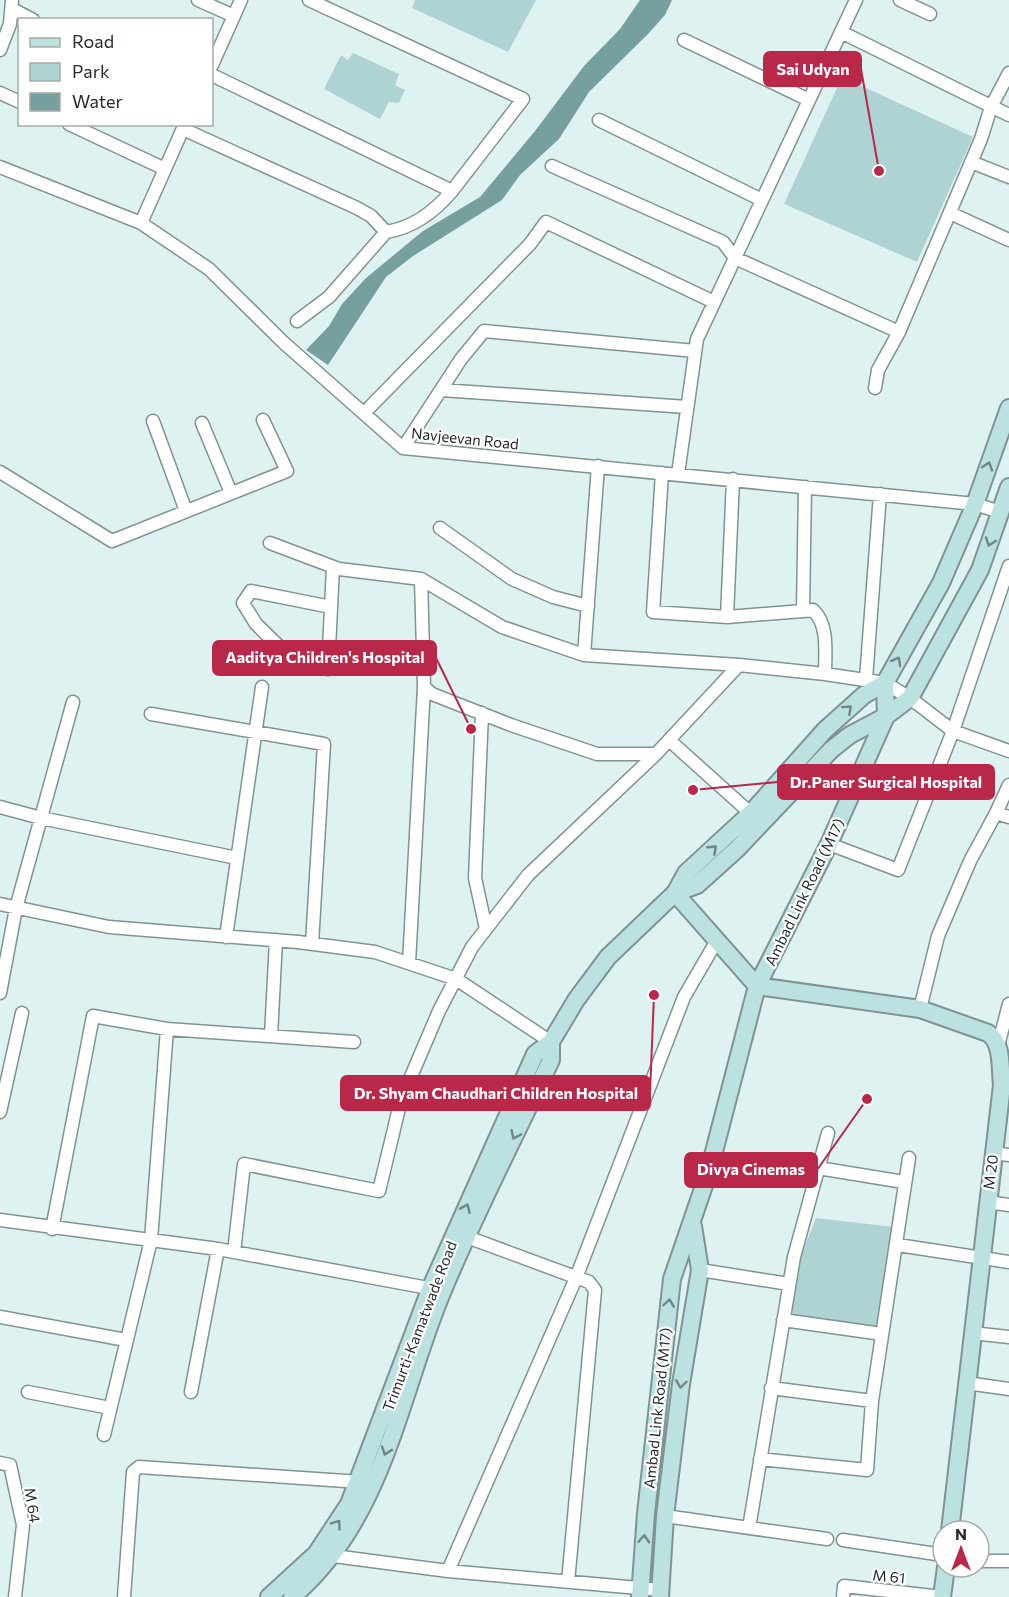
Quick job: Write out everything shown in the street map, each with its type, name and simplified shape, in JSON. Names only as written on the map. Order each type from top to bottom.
[{"type":"street","points":[[198,0],[234,16]]},
{"type":"street","points":[[213,63],[241,0]]},
{"type":"street","points":[[297,321],[330,297],[386,232],[402,230],[440,205],[523,99],[309,0]]},
{"type":"street","points":[[678,474],[697,339],[856,0]]},
{"type":"street","points":[[900,0],[930,14]]},
{"type":"street","points":[[0,50],[17,4],[31,18]]},
{"type":"street","points":[[841,32],[1009,115]]},
{"type":"street","points":[[684,40],[809,100]]},
{"type":"street","points":[[875,388],[878,370],[899,332],[992,107],[1009,74]]},
{"type":"street","points":[[213,75],[452,191]]},
{"type":"street","points":[[0,93],[18,101]]},
{"type":"street","points":[[599,120],[762,200]]},
{"type":"street","points":[[73,126],[165,169]]},
{"type":"street","points":[[141,223],[184,127],[357,208],[371,216],[386,232]]},
{"type":"street","points":[[971,162],[1009,177]]},
{"type":"street","points":[[552,166],[723,242],[735,258],[899,332]]},
{"type":"street","name":"Navjeevan Road","points":[[0,167],[141,223],[209,269],[284,343],[403,448],[975,504],[1000,512]]},
{"type":"street","points":[[950,213],[1009,240]]},
{"type":"street","points":[[364,413],[530,244],[546,222],[714,302]]},
{"type":"street","points":[[403,448],[484,330],[695,351]]},
{"type":"street","points":[[441,390],[687,407]]},
{"type":"street","points":[[885,683],[941,583],[975,504],[1009,408]]},
{"type":"street","points":[[0,472],[112,541],[287,471],[263,420]]},
{"type":"street","points":[[153,421],[186,511]]},
{"type":"street","points":[[202,423],[231,493]]},
{"type":"street","points":[[584,655],[598,466]]},
{"type":"street","points":[[662,473],[652,612],[727,617],[813,610],[819,616],[824,630],[825,674]]},
{"type":"street","points":[[727,617],[733,479]]},
{"type":"street","points":[[803,611],[805,487]]},
{"type":"street","points":[[910,698],[980,570],[1009,487]]},
{"type":"street","points":[[866,679],[880,494]]},
{"type":"street","points":[[441,528],[512,579],[553,597],[588,606]]},
{"type":"street","points":[[270,543],[333,567],[421,579],[502,627],[584,655],[739,666],[825,674],[885,683],[910,698],[953,731],[1009,751]]},
{"type":"street","points":[[828,844],[898,870],[953,731],[1009,566]]},
{"type":"street","points":[[331,607],[251,591],[243,603],[256,624],[291,660],[328,669],[333,567]]},
{"type":"street","points":[[409,963],[424,687],[421,579]]},
{"type":"street","points":[[234,1252],[244,1164],[379,1191],[401,1100],[439,1011],[472,947],[528,874],[656,754],[739,666]]},
{"type":"street","name":"Ambad Link Road (M17)","points":[[640,1593],[645,1513],[672,1279],[712,1160],[757,986],[828,844],[886,717],[885,683]]},
{"type":"street","name":"Trimurti-Kamatwade Road","points":[[292,1597],[317,1574],[324,1554],[360,1482],[535,1054],[551,1042],[576,1000],[608,957],[675,893],[697,885],[757,818],[825,730],[864,696],[885,683]]},
{"type":"street","points":[[226,937],[262,687]]},
{"type":"street","points":[[424,687],[482,713],[597,754],[656,754]]},
{"type":"street","name":"Trimurti-Kamatwade Road","points":[[757,818],[850,735],[886,717],[910,698]]},
{"type":"street","points":[[0,993],[16,908],[73,702]]},
{"type":"street","points":[[482,713],[475,878],[486,929]]},
{"type":"street","points":[[151,714],[324,744],[312,944]]},
{"type":"street","points":[[669,740],[757,818]]},
{"type":"street","points":[[920,1009],[938,936],[970,861],[1009,785]]},
{"type":"street","points":[[0,807],[41,818],[237,858]]},
{"type":"street","points":[[996,813],[1009,817]]},
{"type":"street","points":[[675,893],[757,986],[920,1009],[988,1033],[998,1046]]},
{"type":"street","points":[[0,904],[109,927],[276,940],[375,952],[456,979],[551,1042]]},
{"type":"street","points":[[272,1036],[276,940]]},
{"type":"street","points":[[448,1572],[576,1278],[684,997],[716,942]]},
{"type":"street","points":[[998,1046],[1009,1004]]},
{"type":"street","points":[[0,1112],[22,1013]]},
{"type":"street","points":[[52,1229],[93,1016],[167,1029],[354,1042]]},
{"type":"street","points":[[104,1435],[151,1239],[167,1029]]},
{"type":"street","name":"Trimurti-Kamatwade Road","points":[[269,1597],[324,1554],[356,1523],[370,1492],[437,1289],[467,1237],[551,1060],[551,1042]]},
{"type":"street","name":"M 20","points":[[951,1519],[987,1202],[1001,1154],[1005,1086],[998,1046]]},
{"type":"street","points":[[749,1528],[789,1284],[828,1133]]},
{"type":"street","points":[[760,1459],[867,1470],[872,1401],[898,1245],[904,1182],[909,1158]]},
{"type":"street","points":[[819,1168],[904,1182]]},
{"type":"street","points":[[987,1202],[1009,1205]]},
{"type":"street","points":[[0,1220],[52,1229],[151,1239],[218,1249],[437,1289]]},
{"type":"street","name":"Ambad Link Road (M17)","points":[[661,1594],[665,1516],[681,1384],[700,1270],[693,1222]]},
{"type":"street","points":[[467,1237],[593,1285],[595,1295],[568,1582]]},
{"type":"street","points":[[898,1245],[1009,1262]]},
{"type":"street","points":[[191,1392],[218,1249]]},
{"type":"street","points":[[700,1270],[789,1284]]},
{"type":"street","points":[[0,1317],[126,1340]]},
{"type":"street","points":[[783,1320],[882,1334]]},
{"type":"street","points":[[972,1333],[1009,1337]]},
{"type":"street","points":[[967,1383],[1009,1389]]},
{"type":"street","points":[[771,1388],[872,1401]]},
{"type":"street","points":[[28,1392],[111,1408]]},
{"type":"street","name":"M 64","points":[[0,1463],[10,1465],[23,1525],[15,1597]]},
{"type":"street","points":[[124,1597],[133,1472],[139,1467],[360,1482]]},
{"type":"street","points":[[665,1516],[827,1539]]},
{"type":"street","points":[[843,1540],[931,1553]]},
{"type":"street","points":[[324,1554],[448,1572],[568,1582],[661,1594]]},
{"type":"street","points":[[991,1561],[1009,1562]]},
{"type":"street","points":[[942,1597],[944,1579]]},
{"type":"street","name":"M 61","points":[[843,1597],[844,1586],[942,1597]]},
{"type":"green space","points":[[415,0],[536,0],[508,52],[412,8]]},
{"type":"green space","points":[[353,53],[399,74],[395,85],[405,90],[399,103],[389,102],[380,119],[324,89],[341,55],[348,60]]},
{"type":"green space","points":[[842,77],[973,137],[917,262],[784,204]]},
{"type":"green space","points":[[816,1218],[894,1227],[880,1329],[789,1316],[795,1271]]},
{"type":"water","points":[[640,0],[672,0],[665,15],[589,92],[559,139],[520,175],[502,200],[413,256],[386,277],[328,365],[306,350],[329,326],[342,304],[366,278],[423,231],[480,197],[535,131],[584,66],[620,29]]},
{"type":"place","name":"Sai Udyan","points":[[879,171]]},
{"type":"place","name":"Aaditya Children's Hospital","points":[[471,729]]},
{"type":"place","name":"Dr.Paner Surgical Hospital","points":[[693,790]]},
{"type":"place","name":"Dr. Shyam Chaudhari Children Hospital","points":[[654,995]]},
{"type":"place","name":"Divya Cinemas","points":[[867,1099]]}]
